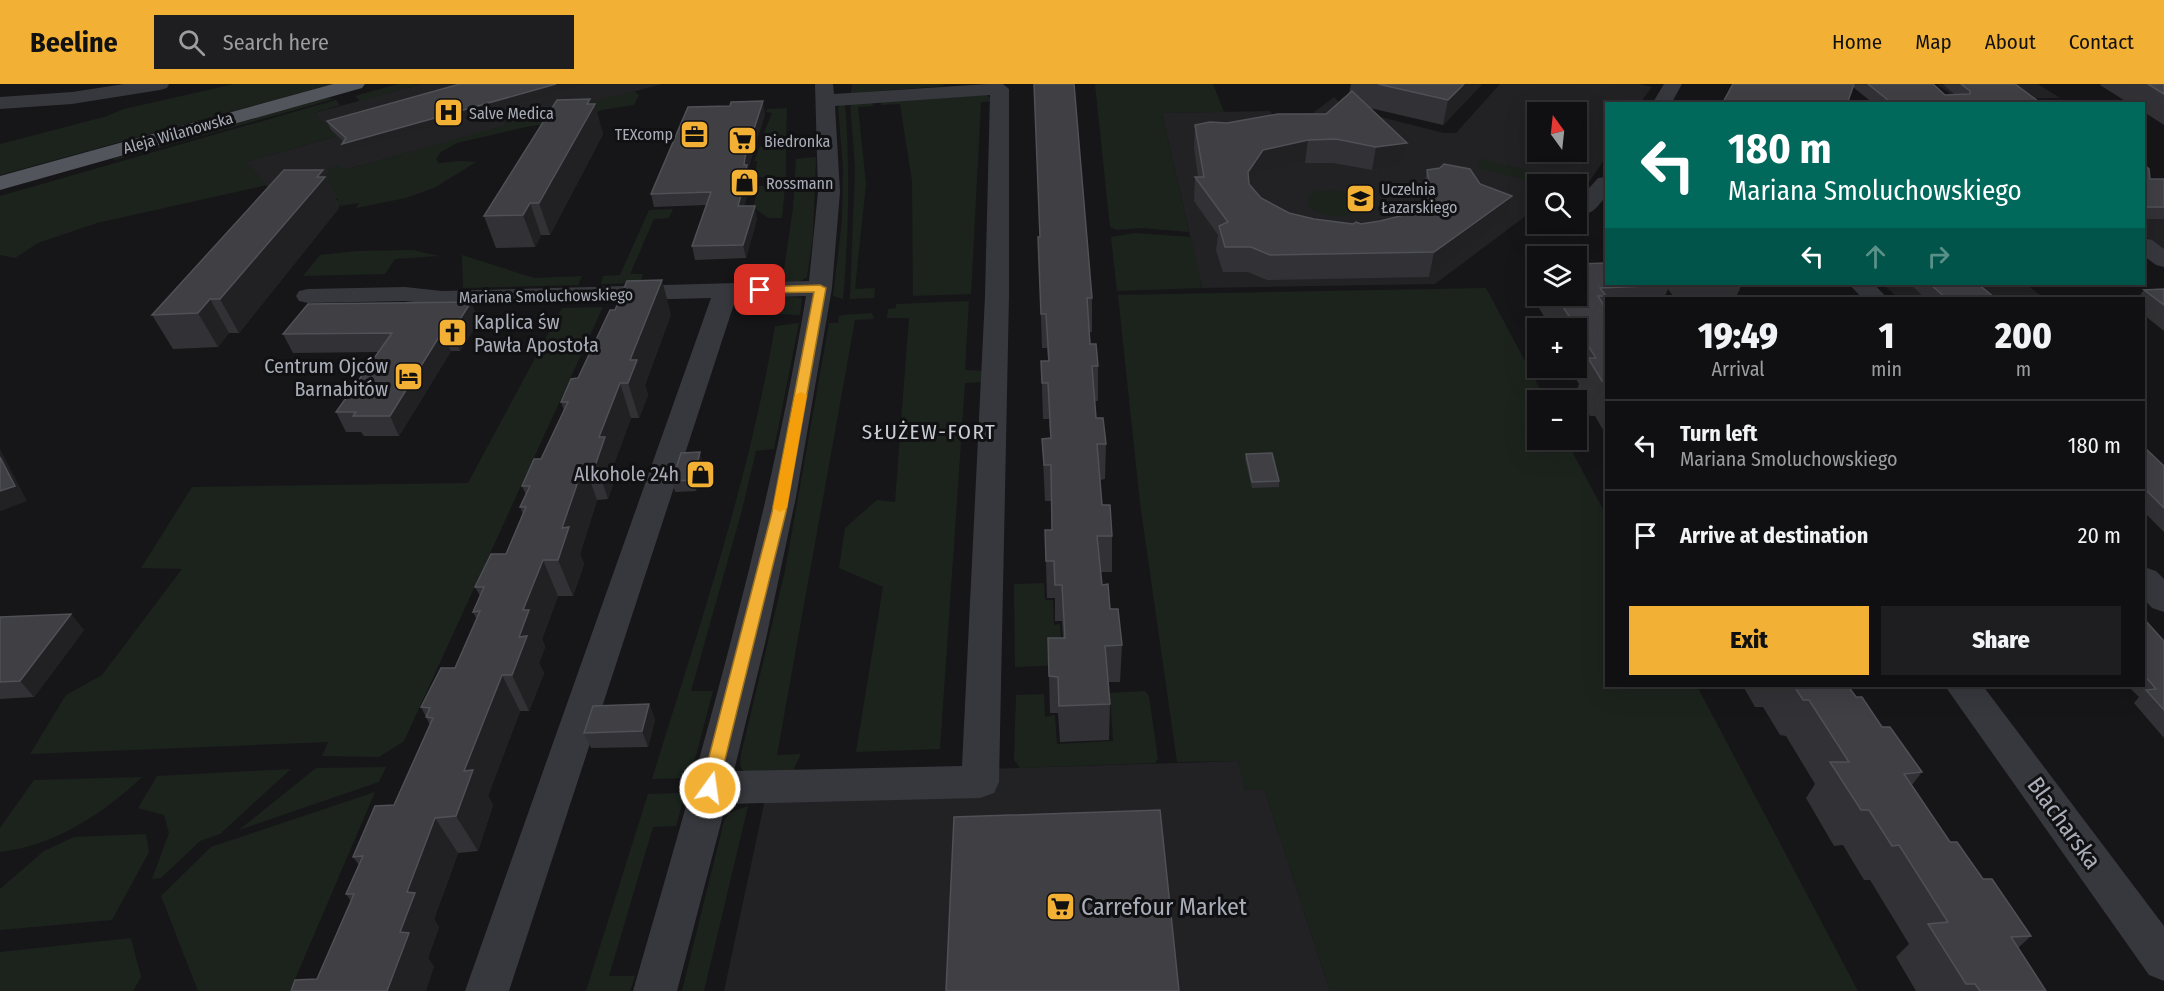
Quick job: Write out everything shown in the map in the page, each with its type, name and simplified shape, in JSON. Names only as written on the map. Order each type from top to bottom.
[{"type":"main road","name":"Aleja Wilanowska","points":[[0,183],[355,84]]},
{"type":"street","points":[[0,103],[72,98],[160,84]]},
{"type":"street","points":[[1662,102],[1673,84]]},
{"type":"street","points":[[655,991],[710,788],[779,512],[820,288],[829,191],[825,93],[859,97],[1000,89],[997,296],[980,782],[710,788]]},
{"type":"street","points":[[1587,205],[1605,184]]},
{"type":"street","points":[[2145,245],[2164,260]]},
{"type":"street","points":[[1862,285],[1874,297]]},
{"type":"street","name":"Mariana Smoluchowskiego","points":[[308,296],[405,294],[442,298],[820,288]]},
{"type":"street","points":[[487,991],[726,291]]},
{"type":"street","points":[[2145,580],[2164,600]]},
{"type":"street","name":"Blacharska","points":[[1964,687],[2164,961]]},
{"type":"shaded area","points":[[234,84],[332,84],[0,175],[0,144],[104,117],[124,109]]},
{"type":"shaded area","points":[[398,84],[422,84],[360,101],[355,96]]},
{"type":"shaded area","points":[[422,84],[662,84],[270,190],[246,162],[337,136],[314,113]]},
{"type":"shaded area","points":[[852,84],[943,84],[944,86],[851,93]]},
{"type":"shaded area","points":[[1095,84],[1213,84],[1224,112],[1162,113],[1189,232],[1142,228],[1117,230],[1110,227]]},
{"type":"shaded area","name":"Uczelnia Łazarskiego","points":[[1500,84],[1640,84],[1652,87],[1641,102],[1605,102],[1605,158],[1587,185],[1587,174],[1527,174],[1527,215],[1435,284],[1202,288],[1162,113],[1270,111],[1272,114],[1313,113],[1334,97],[1345,108],[1444,133],[1456,133]]},
{"type":"shaded area","points":[[1937,84],[2038,84],[2060,98],[1959,100]]},
{"type":"shaded area","points":[[634,91],[639,95],[634,105],[602,110],[550,128],[539,125],[526,127],[457,143],[441,152],[436,159],[439,163],[476,162],[434,188],[406,198],[356,208],[359,203],[332,207],[338,199],[302,200],[284,186],[330,174],[327,169],[339,165],[344,170],[506,125],[502,120],[535,112],[539,116]]},
{"type":"shaded area","points":[[986,95],[995,101],[981,102],[971,294],[913,296],[912,181],[900,104],[881,105],[881,102]]},
{"type":"shaded area","points":[[327,98],[334,99],[113,159]]},
{"type":"shaded area","points":[[336,100],[340,105],[314,113],[337,136],[246,162],[267,185],[97,223],[38,243],[15,258],[0,255],[0,196]]},
{"type":"shaded area","points":[[872,100],[873,106],[858,107],[866,184],[855,289],[875,288],[874,298],[850,299],[855,167],[850,102]]},
{"type":"shaded area","points":[[845,102],[848,201],[843,299],[833,296],[842,220],[843,168],[838,107]]},
{"type":"shaded area","points":[[787,108],[786,138],[763,135],[772,113],[766,112],[767,109]]},
{"type":"shaded area","points":[[786,146],[786,177],[755,177],[757,161],[754,161],[760,147]]},
{"type":"shaded area","points":[[816,157],[813,236],[807,277],[799,282],[782,284],[793,208],[796,159]]},
{"type":"shaded area","points":[[1478,158],[1543,174],[1527,174],[1527,180],[1480,169]]},
{"type":"shaded area","points":[[759,186],[785,186],[782,218],[768,218],[753,207]]},
{"type":"shaded area","points":[[1331,189],[1355,195],[1363,203],[1362,207],[1350,215],[1336,216],[1321,213],[1308,206],[1307,198],[1316,191]]},
{"type":"shaded area","points":[[2145,190],[2164,195],[2164,250],[2145,236]]},
{"type":"shaded area","points":[[673,209],[669,218],[654,219],[630,274],[643,274],[640,283],[601,284],[603,276],[620,275],[649,210]]},
{"type":"shaded area","points":[[1135,233],[1191,237],[1202,288],[1117,291],[1111,237]]},
{"type":"shaded area","points":[[413,250],[439,256],[395,259],[385,274],[303,276],[320,255],[357,251]]},
{"type":"shaded area","points":[[462,255],[534,278],[582,276],[578,285],[463,288]]},
{"type":"shaded area","points":[[1884,285],[2027,285],[2043,297],[1897,297]]},
{"type":"shaded area","points":[[1486,288],[1527,365],[1527,378],[1534,378],[1541,390],[1527,390],[1527,450],[1571,450],[1605,513],[1605,687],[1698,687],[1858,991],[1330,991],[1264,789],[1245,790],[1237,761],[1177,762],[1140,503],[1118,295]]},
{"type":"shaded area","points":[[781,296],[802,298],[800,315],[776,314]]},
{"type":"shaded area","points":[[969,301],[965,370],[984,371],[984,382],[965,383],[940,749],[856,752],[883,587],[839,568],[845,528],[877,500],[895,502],[909,318],[887,318],[888,309],[896,308],[896,304]]},
{"type":"shaded area","points":[[603,307],[404,741],[379,757],[322,756],[328,742],[30,754],[66,695],[102,675],[182,569],[141,568],[192,487],[468,483],[562,308]]},
{"type":"shaded area","points":[[872,313],[874,319],[855,320],[777,755],[801,754],[792,772],[747,775],[741,766],[741,754],[785,571],[829,323],[838,323],[839,316],[843,315]]},
{"type":"shaded area","points":[[799,323],[774,449],[756,451],[742,510],[691,691],[713,691],[690,778],[652,779],[737,498],[775,326]]},
{"type":"shaded area","points":[[1044,583],[1045,600],[1053,600],[1054,625],[1060,624],[1063,665],[1015,667],[1014,584]]},
{"type":"shaded area","points":[[1145,691],[1149,696],[1158,759],[1155,763],[1020,768],[1014,760],[1016,695],[1044,694],[1045,717],[1055,715],[1057,744],[1113,741],[1110,693]]},
{"type":"shaded area","points":[[1238,761],[1245,790],[1264,789],[1330,991],[724,991],[770,776]]},
{"type":"shaded area","points":[[386,767],[379,782],[239,830],[316,768]]},
{"type":"shaded area","points":[[291,769],[220,834],[200,841],[161,878],[152,879],[169,833],[164,815],[138,808],[157,776]]},
{"type":"shaded area","points":[[142,777],[111,803],[77,826],[40,843],[0,852],[0,828],[34,780]]},
{"type":"shaded area","points":[[375,792],[290,991],[198,991],[161,896],[211,847]]},
{"type":"shaded area","points":[[685,793],[676,826],[653,827],[609,976],[635,976],[630,991],[586,991],[648,794]]},
{"type":"shaded area","points":[[748,806],[704,991],[682,991],[724,821],[729,813]]},
{"type":"shaded area","points":[[146,834],[149,852],[112,920],[0,930],[0,889],[44,851],[74,837]]},
{"type":"shaded area","points":[[131,938],[141,977],[133,991],[0,991],[0,952]]},
{"type":"building","points":[[460,84],[556,84],[342,144],[346,138],[327,121]]},
{"type":"building","points":[[1034,84],[1074,84],[1092,298],[1087,298],[1090,344],[1096,344],[1098,366],[1092,366],[1096,418],[1103,418],[1106,444],[1097,444],[1102,505],[1110,505],[1112,536],[1097,536],[1102,585],[1108,584],[1110,609],[1118,609],[1122,645],[1105,646],[1110,704],[1059,706],[1058,677],[1049,676],[1048,638],[1065,638],[1062,585],[1055,585],[1054,561],[1046,561],[1045,530],[1052,530],[1051,465],[1044,465],[1042,439],[1051,438],[1048,383],[1042,383],[1041,361],[1049,361],[1046,314],[1041,314]]},
{"type":"building","points":[[1378,84],[1464,84],[1448,100]]},
{"type":"building","points":[[1733,84],[1854,84],[1848,102],[1723,102]]},
{"type":"building","points":[[1868,84],[1933,84],[1945,95],[1970,94],[1970,91],[1961,84],[2015,84],[2039,102],[1890,102]]},
{"type":"building","points":[[2148,84],[2164,84],[2164,94]]},
{"type":"building","points":[[1352,91],[1407,143],[1376,147],[1336,139],[1308,140],[1263,150],[1248,172],[1249,184],[1261,198],[1289,213],[1314,219],[1353,224],[1380,221],[1404,215],[1421,206],[1428,199],[1430,189],[1427,170],[1440,168],[1444,164],[1470,169],[1480,184],[1512,196],[1434,252],[1270,255],[1251,247],[1225,247],[1219,226],[1228,222],[1195,177],[1204,177],[1195,125],[1210,122],[1227,123],[1278,114],[1326,114]]},
{"type":"building","points":[[590,99],[587,104],[595,104],[539,203],[530,203],[523,215],[484,216],[557,100]]},
{"type":"building","points":[[763,101],[745,157],[744,165],[747,165],[745,173],[747,173],[738,206],[755,206],[743,245],[692,246],[711,192],[651,194],[688,107],[730,106],[731,102]]},
{"type":"building","points":[[2145,166],[2149,169],[2150,179],[2164,179],[2164,207],[2145,207]]},
{"type":"building","points":[[284,170],[323,170],[317,177],[325,177],[220,299],[210,299],[198,313],[152,315]]},
{"type":"building","points":[[1605,263],[1605,285],[1669,285],[1600,288],[1606,296],[1598,296],[1605,307],[1605,381],[1602,381],[1588,358],[1596,358],[1587,344],[1587,318],[1570,318],[1562,306],[1587,306],[1587,264]]},
{"type":"building","points":[[662,280],[630,360],[637,360],[628,383],[620,383],[599,437],[605,437],[596,463],[584,464],[562,528],[569,527],[558,560],[543,560],[523,610],[529,610],[519,637],[527,636],[512,675],[502,675],[464,771],[473,770],[456,816],[435,818],[407,892],[415,893],[400,932],[409,933],[387,991],[291,991],[295,980],[317,979],[354,894],[346,894],[363,856],[353,857],[375,806],[394,805],[433,718],[426,717],[430,708],[421,707],[441,668],[455,668],[480,611],[473,612],[484,587],[475,587],[491,554],[506,554],[526,507],[520,507],[530,486],[522,486],[534,459],[541,459],[568,402],[561,402],[571,379],[578,378],[610,310],[615,310],[627,281]]},
{"type":"building","points":[[1931,285],[1979,285],[1994,297],[1945,297]]},
{"type":"building","points":[[2164,289],[2164,305],[2144,290]]},
{"type":"building","points":[[471,302],[452,332],[442,332],[390,416],[353,416],[356,412],[336,412],[392,333],[283,334],[308,304]]},
{"type":"building","points":[[2145,448],[2164,466],[2164,508],[2145,489]]},
{"type":"building","points":[[700,452],[693,480],[672,481],[681,453]]},
{"type":"building","points":[[1272,453],[1279,481],[1252,482],[1246,454]]},
{"type":"building","points":[[0,457],[15,486],[0,491]]},
{"type":"building","points":[[71,614],[20,681],[0,682],[0,617]]},
{"type":"building","points":[[2145,620],[2164,641],[2164,710],[2146,690],[2156,689],[2145,676]]},
{"type":"building","points":[[1795,687],[1849,687],[1856,697],[1862,697],[1882,727],[1890,727],[1922,772],[1904,774],[1950,842],[1957,842],[1983,879],[1992,879],[2031,936],[2011,937],[2046,991],[1980,991],[1975,984],[1966,984],[1928,924],[1948,922],[1899,845],[1892,846],[1869,810],[1861,810],[1830,762],[1849,762],[1809,700],[1803,700]]},
{"type":"building","points":[[649,704],[642,731],[584,733],[593,706]]},
{"type":"building","name":"Carrefour Market","points":[[1160,810],[1179,991],[946,991],[954,817]]},
{"type":"slow traffic","points":[[780,508],[801,395]]},
{"type":"place","name":"Salve Medica","points":[[448,113]]},
{"type":"place","name":"TEXcomp","points":[[694,134]]},
{"type":"place","name":"Biedronka","points":[[743,141]]},
{"type":"place","name":"Rossmann","points":[[745,183]]},
{"type":"place","name":"Uczelnia Łazarskiego","points":[[1360,198]]},
{"type":"place","name":"Kaplica św Pawła Apostoła","points":[[453,333]]},
{"type":"place","name":"Centrum Ojców Barnabitów","points":[[409,377]]},
{"type":"place","name":"Alkohole 24h","points":[[700,474]]},
{"type":"place","name":"Carrefour Market","points":[[1060,907]]},
{"type":"district","name":"SŁUŻEW-FORT","points":[[929,432]]},
{"type":"route","points":[[710,788],[779,512],[820,288],[760,290]]}]
